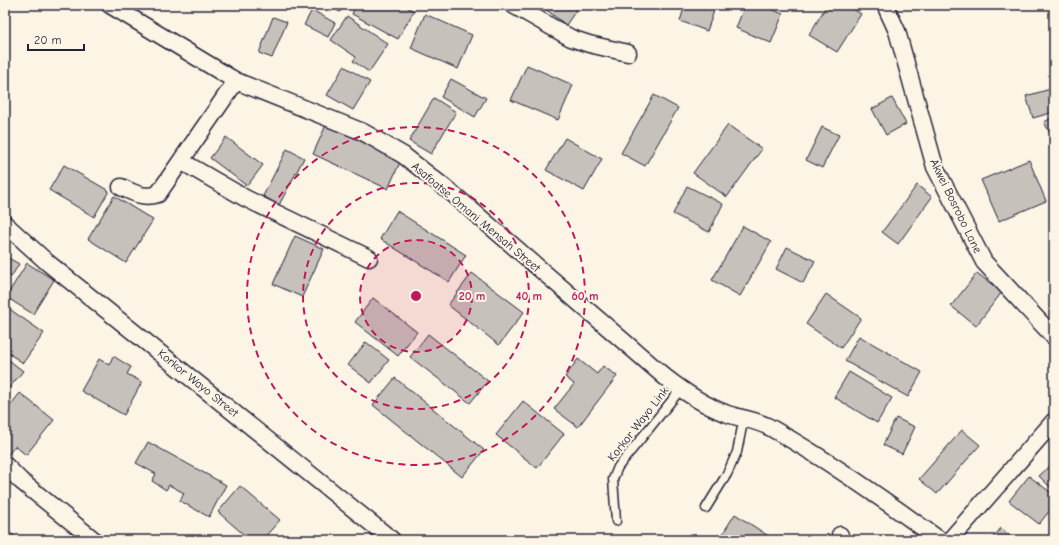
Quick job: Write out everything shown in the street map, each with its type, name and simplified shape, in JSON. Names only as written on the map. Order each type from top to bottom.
[{"type":"street","name":"Asafoatse Omani Mensah Street","points":[[110,5],[236,81],[363,132],[403,155],[452,194],[665,378],[681,389],[725,414],[744,417],[769,427],[844,472],[940,540]]},
{"type":"street","points":[[513,5],[571,38],[589,44],[628,53]]},
{"type":"street","name":"Akwei Bosrobo Lane","points":[[885,5],[897,31],[935,167],[984,262],[1054,337]]},
{"type":"street","points":[[121,187],[140,196],[151,197],[158,194],[236,81]]},
{"type":"street","points":[[181,161],[255,203],[369,258]]},
{"type":"street","name":"Korkor Wayo Street","points":[[5,224],[48,263],[392,540]]},
{"type":"street","points":[[950,540],[1054,421]]},
{"type":"street","points":[[5,465],[21,481],[94,540]]},
{"type":"lane","name":"Korkor Wayo Link","points":[[616,522],[613,479],[618,467],[681,389]]},
{"type":"lane","points":[[706,508],[727,474],[737,452],[744,417]]},
{"type":"building","points":[[327,5],[344,5],[340,12]]},
{"type":"building","points":[[356,5],[403,5],[414,11],[398,39],[352,14]]},
{"type":"building","points":[[540,5],[577,5],[579,6],[566,25]]},
{"type":"building","points":[[685,5],[716,5],[707,31],[680,21]]},
{"type":"building","points":[[745,5],[762,5],[783,14],[771,43],[736,28]]},
{"type":"building","points":[[827,5],[847,5],[861,14],[837,52],[809,35]]},
{"type":"building","points":[[312,10],[335,23],[328,37],[304,25]]},
{"type":"building","points":[[425,14],[472,35],[458,69],[411,48]]},
{"type":"building","points":[[347,16],[388,44],[369,72],[353,61],[356,57],[331,40]]},
{"type":"building","points":[[273,17],[287,22],[272,58],[259,53]]},
{"type":"building","points":[[527,65],[573,85],[558,120],[511,100]]},
{"type":"building","points":[[344,66],[370,82],[353,110],[327,95]]},
{"type":"building","points":[[451,79],[486,98],[475,117],[441,97]]},
{"type":"building","points":[[1054,88],[1054,112],[1033,118],[1026,96]]},
{"type":"building","points":[[654,95],[678,108],[645,166],[621,153]]},
{"type":"building","points":[[434,98],[456,112],[431,154],[409,141]]},
{"type":"building","points":[[892,98],[906,124],[886,135],[872,109]]},
{"type":"building","points":[[1054,117],[1054,141],[1044,122]]},
{"type":"building","points":[[326,125],[401,160],[388,189],[313,154]]},
{"type":"building","points":[[728,125],[762,149],[727,197],[693,173]]},
{"type":"building","points":[[822,127],[839,135],[822,168],[806,160]]},
{"type":"building","points":[[226,137],[263,165],[247,186],[210,158]]},
{"type":"building","points":[[565,138],[602,159],[584,191],[546,170]]},
{"type":"building","points":[[287,149],[304,158],[279,205],[263,196]]},
{"type":"building","points":[[1029,160],[1046,201],[999,221],[981,180]]},
{"type":"building","points":[[64,165],[109,191],[94,217],[49,190]]},
{"type":"building","points":[[917,185],[932,197],[898,244],[882,232]]},
{"type":"building","points":[[687,186],[723,204],[709,232],[673,214]]},
{"type":"building","points":[[114,196],[153,220],[126,263],[88,239]]},
{"type":"building","points":[[397,211],[466,255],[449,282],[380,239]]},
{"type":"building","points":[[743,226],[771,242],[740,296],[712,280]]},
{"type":"building","points":[[295,236],[324,249],[302,297],[273,284]]},
{"type":"building","points":[[787,247],[815,261],[803,283],[776,269]]},
{"type":"building","points":[[5,256],[19,264],[11,277],[5,273]]},
{"type":"building","points":[[27,263],[54,280],[33,314],[6,297]]},
{"type":"building","points":[[472,273],[524,312],[499,345],[448,305]]},
{"type":"building","points":[[977,273],[1002,292],[976,326],[951,306]]},
{"type":"building","points":[[826,294],[861,318],[841,348],[806,324]]},
{"type":"building","points":[[373,298],[417,332],[398,356],[355,322]]},
{"type":"building","points":[[5,306],[44,333],[23,363],[5,351]]},
{"type":"building","points":[[428,334],[488,381],[470,403],[410,357]]},
{"type":"building","points":[[859,336],[922,372],[908,397],[845,361]]},
{"type":"building","points":[[366,342],[389,360],[371,383],[348,365]]},
{"type":"building","points":[[113,356],[131,367],[127,374],[142,382],[124,415],[81,391],[99,359],[109,365]]},
{"type":"building","points":[[5,357],[23,371],[5,393]]},
{"type":"building","points":[[578,359],[597,374],[603,366],[617,376],[578,427],[554,409],[574,384],[565,377]]},
{"type":"building","points":[[849,372],[892,398],[877,423],[834,397]]},
{"type":"building","points":[[395,378],[484,450],[462,477],[373,405]]},
{"type":"building","points":[[20,393],[54,420],[26,455],[15,446],[6,457],[5,412]]},
{"type":"building","points":[[523,401],[564,434],[537,468],[496,435]]},
{"type":"building","points":[[896,418],[915,427],[902,454],[883,445]]},
{"type":"building","points":[[962,430],[980,445],[937,494],[919,479]]},
{"type":"building","points":[[148,442],[226,485],[209,517],[180,501],[184,493],[169,485],[166,490],[152,481],[156,474],[136,463]]},
{"type":"building","points":[[1051,465],[1054,468],[1054,491],[1039,476]]},
{"type":"building","points":[[1029,476],[1054,495],[1054,511],[1051,509],[1039,524],[1009,501]]},
{"type":"building","points":[[240,486],[280,520],[262,540],[250,540],[218,512]]},
{"type":"building","points":[[735,514],[773,539],[723,540],[720,538]]},
{"type":"building","points":[[1001,528],[1015,540],[991,540]]},
{"type":"building","points":[[5,529],[19,540],[5,540]]}]
